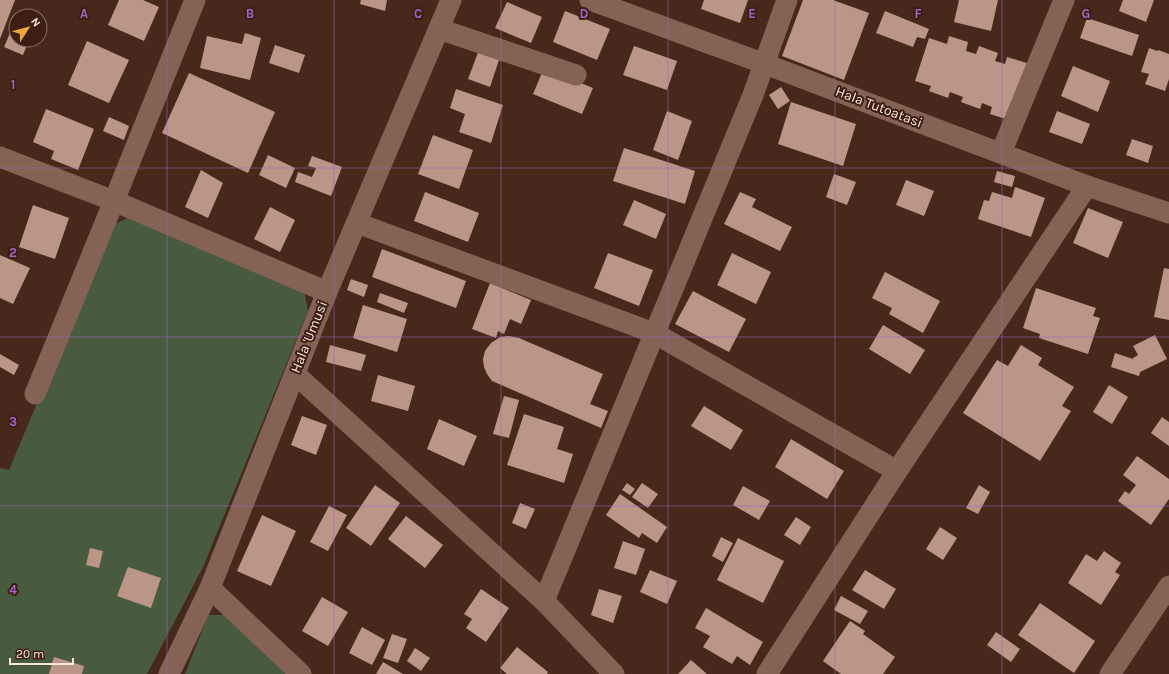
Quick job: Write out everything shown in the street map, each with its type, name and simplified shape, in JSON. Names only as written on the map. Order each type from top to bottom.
[{"type":"street","points":[[35,394],[195,0]]},
{"type":"street","name":"Hala 'Umusi","points":[[169,674],[210,588],[327,292],[452,0]]},
{"type":"street","name":"Hala Tutoatasi","points":[[590,0],[765,64],[1087,186],[1169,213]]},
{"type":"street","points":[[544,601],[765,64],[787,0]]},
{"type":"street","points":[[1001,153],[1064,0]]},
{"type":"street","points":[[439,29],[576,75]]},
{"type":"street","points":[[0,157],[114,201],[327,292]]},
{"type":"street","points":[[767,674],[897,471],[1087,186]]},
{"type":"street","points":[[357,223],[654,333],[897,471]]},
{"type":"street","points":[[295,374],[544,601],[614,674]]},
{"type":"street","points":[[1110,674],[1169,586]]},
{"type":"street","points":[[210,588],[301,674]]},
{"type":"green space","points":[[130,217],[304,290],[308,311],[203,567],[147,674],[0,674],[0,468],[9,470],[111,226]]},
{"type":"green space","points":[[208,615],[224,615],[289,674],[185,674]]},
{"type":"building","points":[[0,0],[15,0],[12,8],[8,8],[8,18],[0,39]]},
{"type":"building","points":[[119,0],[143,0],[159,7],[144,41],[108,25]]},
{"type":"building","points":[[361,0],[387,0],[385,11],[360,4]]},
{"type":"building","points":[[704,0],[748,0],[740,23],[701,9]]},
{"type":"building","points":[[803,0],[833,0],[869,13],[844,80],[782,56]]},
{"type":"building","points":[[959,0],[998,0],[991,31],[954,22]]},
{"type":"building","points":[[1123,0],[1154,0],[1146,22],[1119,11]]},
{"type":"building","points":[[507,2],[542,17],[531,43],[495,28]]},
{"type":"building","points":[[565,11],[610,29],[597,60],[553,42]]},
{"type":"building","points":[[885,11],[929,29],[925,39],[917,37],[913,47],[876,33]]},
{"type":"building","points":[[1087,18],[1139,35],[1132,56],[1080,38]]},
{"type":"building","points":[[245,33],[261,38],[250,80],[200,68],[207,36],[242,44]]},
{"type":"building","points":[[949,36],[968,42],[966,51],[976,54],[979,46],[998,53],[995,61],[1005,64],[1007,57],[1027,63],[1009,120],[990,114],[992,107],[982,103],[980,109],[961,102],[963,97],[950,92],[948,98],[929,91],[931,86],[915,81],[929,38],[947,44]]},
{"type":"building","points":[[8,38],[8,48],[26,48],[23,55],[4,47]]},
{"type":"building","points":[[87,41],[129,60],[109,103],[68,85]]},
{"type":"building","points":[[275,45],[305,55],[299,73],[269,63]]},
{"type":"building","points":[[634,46],[677,61],[667,90],[623,75]]},
{"type":"building","points":[[1149,48],[1169,54],[1169,79],[1165,91],[1145,84],[1149,74],[1141,72]]},
{"type":"building","points":[[479,50],[500,57],[490,87],[468,79]]},
{"type":"building","points":[[1073,66],[1110,81],[1098,112],[1061,96]]},
{"type":"building","points":[[544,68],[593,88],[582,114],[533,94]]},
{"type":"building","points":[[189,73],[275,112],[248,173],[162,133]]},
{"type":"building","points":[[781,87],[790,101],[778,109],[769,95]]},
{"type":"building","points":[[456,89],[503,105],[491,143],[459,132],[465,114],[450,108]]},
{"type":"building","points":[[791,102],[856,124],[843,166],[778,144]]},
{"type":"building","points":[[46,109],[94,129],[78,170],[51,159],[54,151],[33,142]]},
{"type":"building","points":[[667,111],[692,121],[678,160],[653,150]]},
{"type":"building","points":[[1057,111],[1090,124],[1082,144],[1049,132]]},
{"type":"building","points":[[109,117],[129,126],[124,140],[103,131]]},
{"type":"building","points":[[433,135],[473,150],[459,189],[418,174]]},
{"type":"building","points":[[1132,139],[1153,146],[1148,163],[1126,155]]},
{"type":"building","points":[[624,148],[695,171],[685,204],[613,181]]},
{"type":"building","points":[[268,155],[295,168],[286,188],[259,175]]},
{"type":"building","points":[[312,156],[342,167],[331,196],[295,182],[298,172],[312,177],[316,168],[308,166]]},
{"type":"building","points":[[201,170],[223,183],[208,218],[185,207]]},
{"type":"building","points":[[997,171],[1015,176],[1012,187],[994,182]]},
{"type":"building","points":[[834,174],[856,182],[847,205],[826,197]]},
{"type":"building","points":[[906,180],[934,191],[924,216],[896,205]]},
{"type":"building","points":[[1015,187],[1045,198],[1031,237],[978,219],[984,200],[989,201],[992,192],[1012,198]]},
{"type":"building","points":[[425,192],[479,213],[468,242],[414,221]]},
{"type":"building","points":[[740,192],[756,199],[752,207],[792,227],[780,251],[724,224]]},
{"type":"building","points":[[634,200],[666,214],[656,239],[623,225]]},
{"type":"building","points":[[33,205],[69,218],[55,259],[19,247]]},
{"type":"building","points":[[270,207],[295,220],[280,252],[254,239]]},
{"type":"building","points":[[1088,208],[1123,222],[1108,258],[1073,243]]},
{"type":"building","points":[[382,249],[466,281],[456,308],[372,277]]},
{"type":"building","points":[[608,253],[653,270],[639,306],[594,288]]},
{"type":"building","points":[[732,253],[771,272],[756,304],[717,285]]},
{"type":"building","points":[[0,255],[30,268],[13,304],[0,298]]},
{"type":"building","points":[[1164,268],[1169,269],[1169,320],[1154,317]]},
{"type":"building","points":[[885,272],[940,301],[923,333],[889,314],[892,308],[872,298]]},
{"type":"building","points":[[351,279],[368,285],[364,297],[347,290]]},
{"type":"building","points":[[490,283],[531,300],[521,324],[510,319],[504,334],[498,331],[496,338],[472,329]]},
{"type":"building","points":[[1036,288],[1096,308],[1093,316],[1100,318],[1088,354],[1039,338],[1040,334],[1023,328]]},
{"type":"building","points":[[693,291],[746,319],[729,352],[675,324]]},
{"type":"building","points":[[380,293],[408,303],[404,313],[377,302]]},
{"type":"building","points":[[363,305],[407,319],[397,352],[353,338]]},
{"type":"building","points":[[883,325],[925,350],[910,374],[869,349]]},
{"type":"building","points":[[1155,335],[1167,359],[1140,372],[1139,376],[1111,367],[1115,353],[1133,359],[1138,355],[1133,346]]},
{"type":"building","points":[[509,336],[519,338],[603,374],[590,404],[608,411],[601,428],[492,381],[484,367],[483,359],[485,351],[491,343],[500,337]]},
{"type":"building","points":[[330,345],[366,355],[361,371],[326,362]]},
{"type":"building","points":[[1021,345],[1042,358],[1038,365],[1074,387],[1062,406],[1071,411],[1040,461],[963,413],[997,360],[1008,366]]},
{"type":"building","points":[[0,354],[19,365],[14,375],[0,367]]},
{"type":"building","points":[[378,375],[415,386],[408,411],[371,401]]},
{"type":"building","points":[[1109,385],[1128,397],[1112,424],[1093,412]]},
{"type":"building","points":[[504,396],[519,400],[509,438],[493,434]]},
{"type":"building","points":[[704,406],[743,430],[731,450],[691,426]]},
{"type":"building","points":[[524,414],[564,427],[557,449],[573,454],[564,483],[507,465]]},
{"type":"building","points":[[302,416],[327,425],[316,455],[291,445]]},
{"type":"building","points":[[1162,417],[1169,422],[1169,446],[1151,433]]},
{"type":"building","points":[[439,419],[477,436],[464,466],[427,449]]},
{"type":"building","points":[[791,439],[844,471],[827,499],[775,467]]},
{"type":"building","points":[[1137,456],[1169,479],[1169,499],[1151,525],[1118,501],[1125,491],[1129,494],[1136,485],[1123,475]]},
{"type":"building","points":[[627,483],[635,489],[630,495],[622,490]]},
{"type":"building","points":[[642,483],[658,494],[648,508],[632,497]]},
{"type":"building","points":[[375,485],[400,503],[371,546],[346,528]]},
{"type":"building","points":[[979,485],[990,492],[978,514],[966,508]]},
{"type":"building","points":[[743,486],[770,501],[759,520],[733,505]]},
{"type":"building","points":[[620,494],[667,527],[657,543],[642,533],[639,538],[606,515]]},
{"type":"building","points":[[520,503],[535,509],[526,529],[512,523]]},
{"type":"building","points":[[329,506],[347,515],[328,551],[310,542]]},
{"type":"building","points":[[262,515],[296,531],[271,586],[237,571]]},
{"type":"building","points":[[406,516],[443,545],[425,568],[388,539]]},
{"type":"building","points":[[796,517],[811,527],[800,545],[784,535]]},
{"type":"building","points":[[940,527],[957,538],[943,560],[926,549]]},
{"type":"building","points":[[721,537],[733,543],[723,562],[712,556]]},
{"type":"building","points":[[738,538],[784,561],[763,603],[717,580]]},
{"type":"building","points":[[623,541],[645,549],[636,575],[614,568]]},
{"type":"building","points":[[90,548],[103,551],[99,568],[86,565]]},
{"type":"building","points":[[1104,551],[1121,563],[1115,572],[1120,575],[1101,605],[1068,583],[1086,554],[1097,561]]},
{"type":"building","points":[[128,567],[161,578],[151,608],[117,596]]},
{"type":"building","points":[[650,570],[677,581],[667,604],[640,592]]},
{"type":"building","points":[[865,570],[896,589],[884,609],[852,590]]},
{"type":"building","points":[[481,589],[509,608],[486,642],[466,628],[472,619],[464,614]]},
{"type":"building","points":[[599,589],[622,596],[613,623],[591,615]]},
{"type":"building","points":[[841,596],[868,611],[860,624],[834,610]]},
{"type":"building","points":[[322,597],[348,612],[328,646],[302,631]]},
{"type":"building","points":[[1040,603],[1095,641],[1074,673],[1018,635]]},
{"type":"building","points":[[706,608],[763,642],[750,665],[737,656],[732,664],[703,647],[710,636],[695,628]]},
{"type":"building","points":[[850,621],[865,631],[863,634],[895,657],[883,674],[841,674],[823,661]]},
{"type":"building","points":[[362,627],[385,640],[372,665],[349,653]]},
{"type":"building","points":[[996,632],[1020,649],[1011,662],[987,645]]},
{"type":"building","points":[[392,634],[407,639],[398,663],[383,658]]},
{"type":"building","points":[[517,647],[548,672],[547,674],[507,674],[500,668]]},
{"type":"building","points":[[415,648],[430,658],[421,671],[407,661]]},
{"type":"building","points":[[54,657],[84,666],[82,674],[49,674]]},
{"type":"building","points":[[691,660],[707,674],[678,674]]},
{"type":"building","points":[[383,662],[403,674],[376,674]]}]
